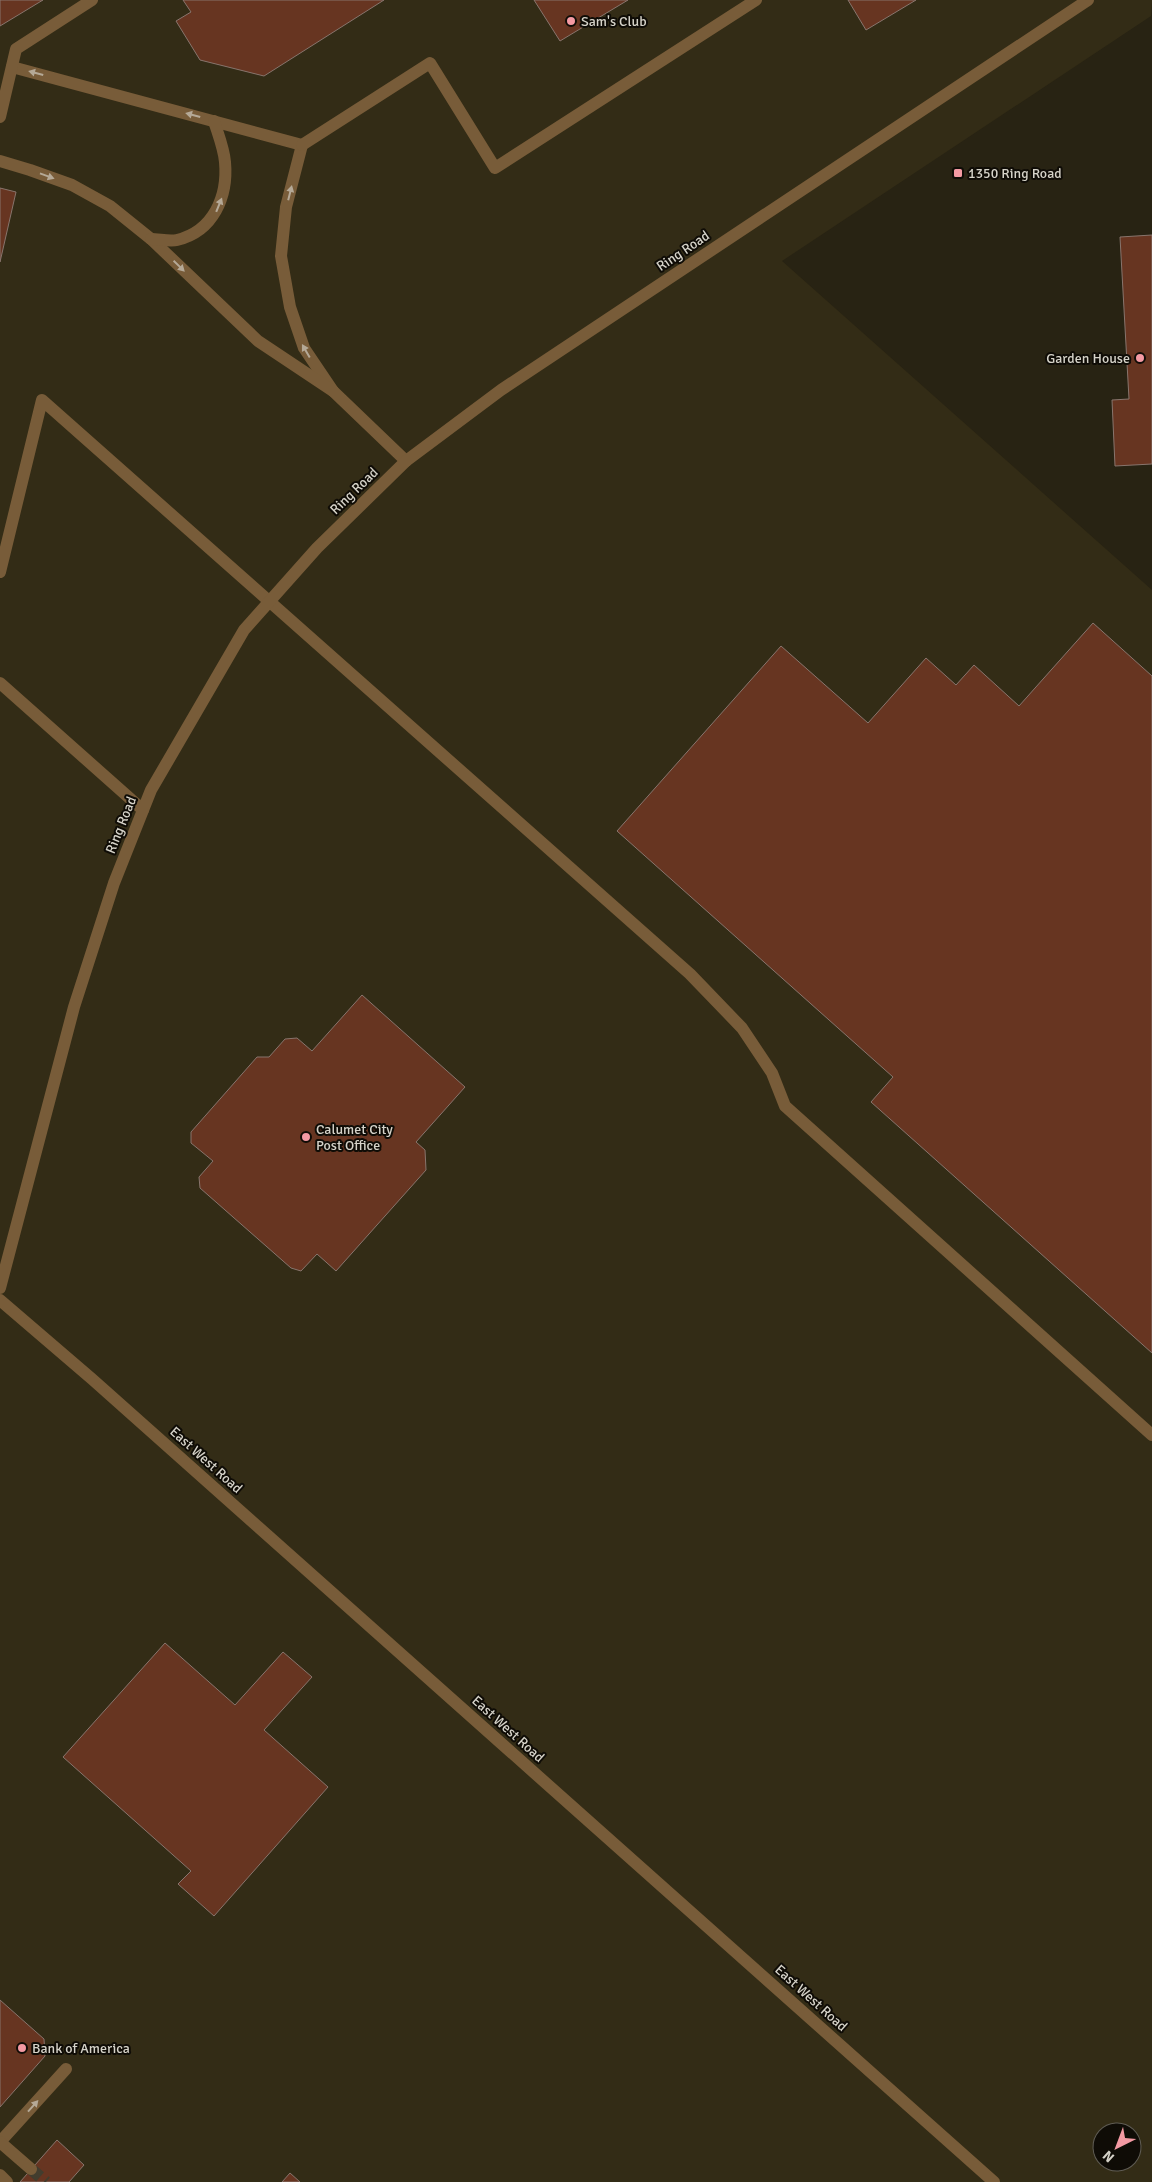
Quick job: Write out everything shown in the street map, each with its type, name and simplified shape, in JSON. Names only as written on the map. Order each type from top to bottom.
[{"type":"street","points":[[1,110],[16,49],[92,0]]},
{"type":"street","points":[[333,391],[304,348],[290,307],[280,256],[286,207],[302,145],[430,64],[496,168],[756,0]]},
{"type":"street","name":"Ring Road","points":[[0,1288],[74,1007],[114,882],[151,790],[176,744],[244,630],[317,548],[406,461],[509,385],[1088,0]]},
{"type":"street","points":[[12,66],[302,145]]},
{"type":"street","points":[[150,239],[176,240],[198,232],[214,216],[225,190],[225,161],[214,121]]},
{"type":"street","points":[[0,161],[72,185],[110,206],[150,239],[258,341],[333,391],[406,461]]},
{"type":"street","points":[[0,572],[42,400],[690,974],[742,1028],[772,1073],[785,1106],[1152,1435]]},
{"type":"street","points":[[0,683],[143,810]]},
{"type":"street","name":"East West Road","points":[[0,1300],[107,1392],[994,2182]]},
{"type":"street","points":[[31,2169],[0,2142],[66,2069]]},
{"type":"street","points":[[0,2175],[8,2182]]},
{"type":"shaded area","points":[[0,0],[1152,0],[1151,16],[782,261],[1152,590],[1152,2182],[0,2182]]},
{"type":"building","points":[[0,0],[43,0],[0,26]]},
{"type":"building","points":[[183,0],[384,0],[264,76],[200,60],[176,21],[191,12]]},
{"type":"building","name":"Sam's Club","points":[[534,0],[628,0],[560,41]]},
{"type":"building","points":[[848,0],[916,0],[866,30]]},
{"type":"building","points":[[0,188],[16,192],[0,262]]},
{"type":"building","name":"Garden House","points":[[1152,235],[1152,464],[1115,466],[1112,400],[1129,399],[1120,237]]},
{"type":"building","points":[[1093,623],[1152,676],[1152,1353],[871,1102],[893,1077],[617,831],[781,646],[868,723],[926,658],[956,685],[974,665],[1019,706]]},
{"type":"building","name":"Calumet City Post Office","points":[[362,995],[465,1087],[416,1142],[425,1150],[426,1170],[336,1271],[317,1254],[301,1271],[291,1268],[200,1188],[199,1177],[213,1161],[191,1143],[191,1132],[257,1057],[269,1057],[285,1039],[297,1038],[312,1051]]},
{"type":"building","points":[[165,1643],[235,1705],[283,1652],[312,1677],[264,1730],[328,1787],[214,1916],[178,1884],[191,1871],[63,1757]]},
{"type":"building","name":"Bank of America","points":[[0,2000],[44,2039],[45,2056],[0,2107]]},
{"type":"building","points":[[57,2140],[84,2165],[69,2182],[20,2182]]},
{"type":"building","points":[[290,2173],[300,2182],[282,2182]]},
{"type":"tunnel","points":[[31,2169],[46,2182]]},
{"type":"place","name":"Sam's Club","points":[[571,21]]},
{"type":"place","name":"1350 Ring Road","points":[[958,173]]},
{"type":"place","name":"Garden House","points":[[1140,358]]},
{"type":"place","name":"Calumet City Post Office","points":[[306,1137]]},
{"type":"place","name":"Bank of America","points":[[22,2048]]}]
